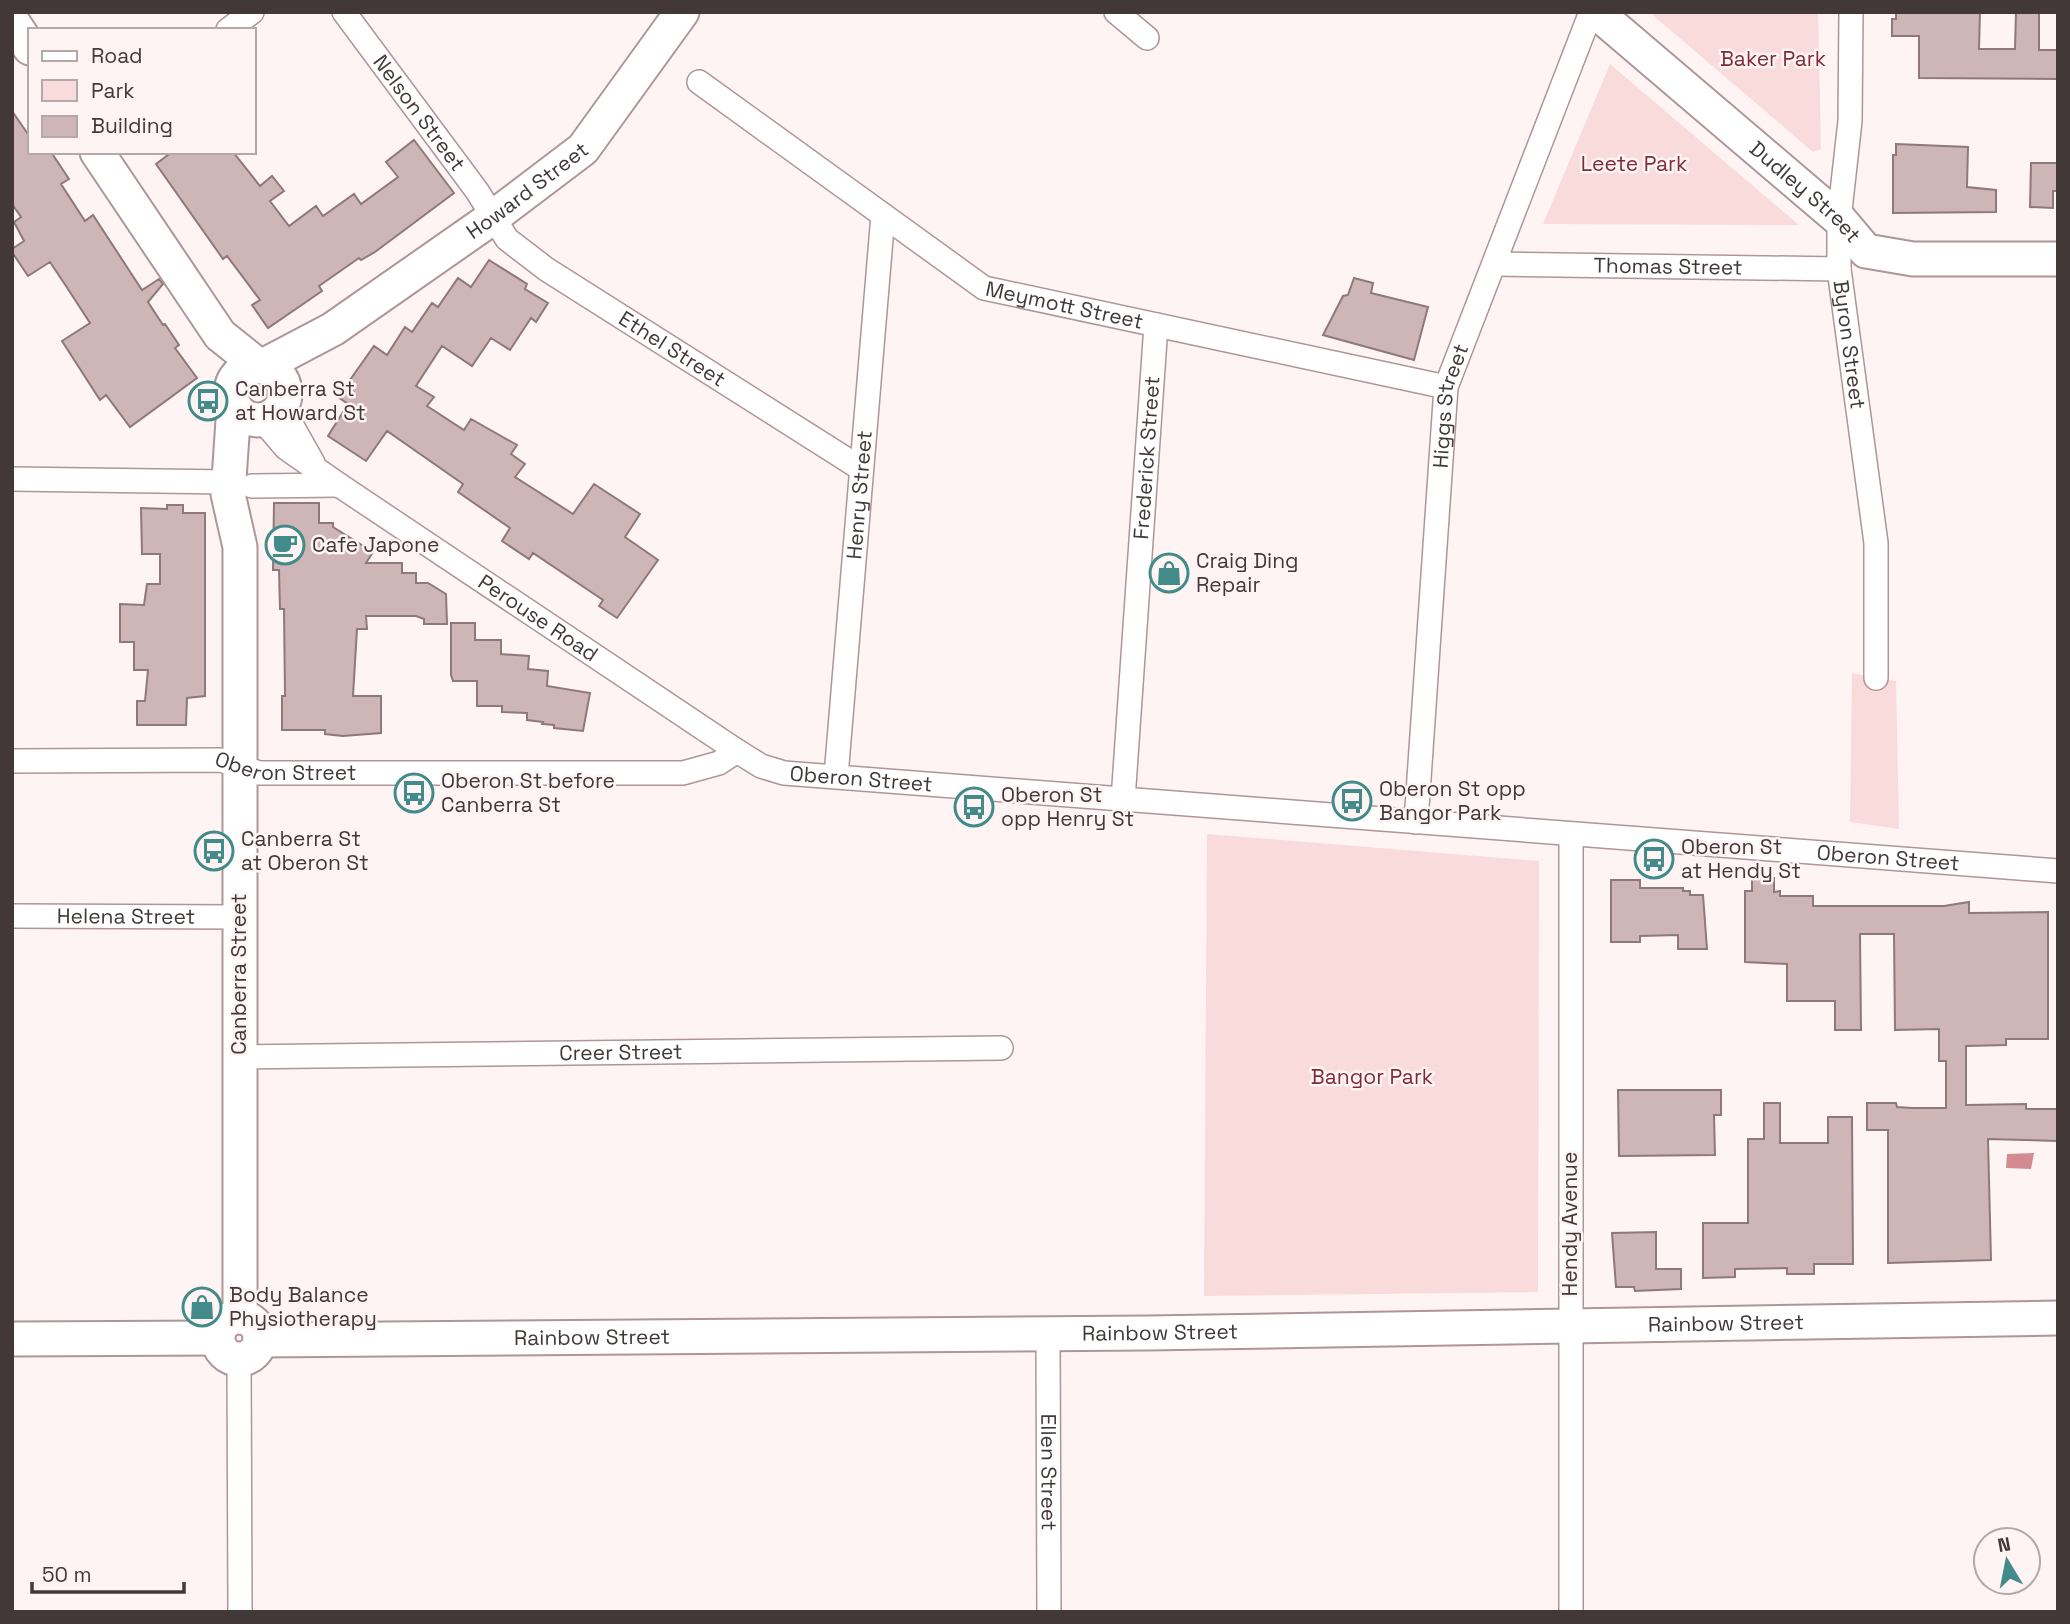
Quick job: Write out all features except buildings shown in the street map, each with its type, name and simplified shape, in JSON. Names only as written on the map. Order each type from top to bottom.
[{"type":"street","points":[[231,28],[252,12]]},
{"type":"street","name":"Nelson Street","points":[[344,12],[477,191],[492,218]]},
{"type":"street","points":[[1116,12],[1147,38]]},
{"type":"street","name":"Dudley Street","points":[[1593,12],[1839,219],[1866,251],[1913,259],[2058,259]]},
{"type":"street","name":"Higgs Street","points":[[1416,822],[1446,387],[1593,12]]},
{"type":"street","name":"Byron Street","points":[[1851,12],[1850,121],[1839,219],[1839,269],[1876,543],[1875,678]]},
{"type":"street","name":"Howard Street","points":[[260,394],[332,329],[492,218],[583,149],[669,17]]},
{"type":"street","points":[[12,21],[28,45]]},
{"type":"street","name":"Meymott Street","points":[[699,82],[984,288],[1446,387]]},
{"type":"street","name":"Perouse Road","points":[[98,154],[260,394],[286,448],[737,751]]},
{"type":"street","name":"Henry Street","points":[[836,776],[883,215]]},
{"type":"street","name":"Ethel Street","points":[[492,218],[507,239],[546,269],[860,468]]},
{"type":"street","name":"Thomas Street","points":[[1496,264],[1839,269]]},
{"type":"street","name":"Frederick Street","points":[[1123,800],[1156,325]]},
{"type":"street","name":"Perouse Road","points":[[260,394],[291,424],[316,469]]},
{"type":"street","name":"Canberra Street","points":[[240,1612],[240,547],[229,505],[240,484],[260,394]]},
{"type":"street","points":[[12,479],[339,485]]},
{"type":"street","name":"Oberon Street","points":[[12,761],[221,760],[259,773],[683,773],[719,763],[737,751],[761,766],[784,774],[2058,871]]},
{"type":"street","name":"Hendy Avenue","points":[[1571,836],[1571,1612]]},
{"type":"street","name":"Helena Street","points":[[12,916],[239,917]]},
{"type":"street","name":"Creer Street","points":[[239,1056],[1001,1048]]},
{"type":"street","name":"Rainbow Street","points":[[12,1339],[1048,1334],[2058,1318]]},
{"type":"street","name":"Ellen Street","points":[[1048,1334],[1049,1612]]},
{"type":"green space","name":"Baker Park","points":[[1649,12],[1818,12],[1821,149],[1813,152]]},
{"type":"green space","name":"Leete Park","points":[[1610,64],[1799,225],[1543,224]]},
{"type":"green space","points":[[1852,673],[1896,681],[1899,829],[1850,822]]},
{"type":"green space","name":"Bangor Park","points":[[1207,834],[1539,861],[1538,1292],[1204,1296]]},
{"type":"shaded area","points":[[2034,1153],[2031,1169],[2006,1168],[2007,1154]]},
{"type":"place","name":"Canberra St at Howard St","points":[[208,401]]},
{"type":"place","name":"Cafe Japone","points":[[285,545]]},
{"type":"place","name":"Craig Ding Repair","points":[[1169,573]]},
{"type":"place","name":"Oberon St before Canberra St","points":[[414,793]]},
{"type":"place","name":"Oberon St opp Bangor Park","points":[[1352,801]]},
{"type":"place","name":"Oberon St opp Henry St","points":[[974,807]]},
{"type":"place","name":"Canberra St at Oberon St","points":[[214,851]]},
{"type":"place","name":"Oberon St at Hendy St","points":[[1654,859]]},
{"type":"place","name":"Body Balance Physiotherapy","points":[[202,1307]]}]
